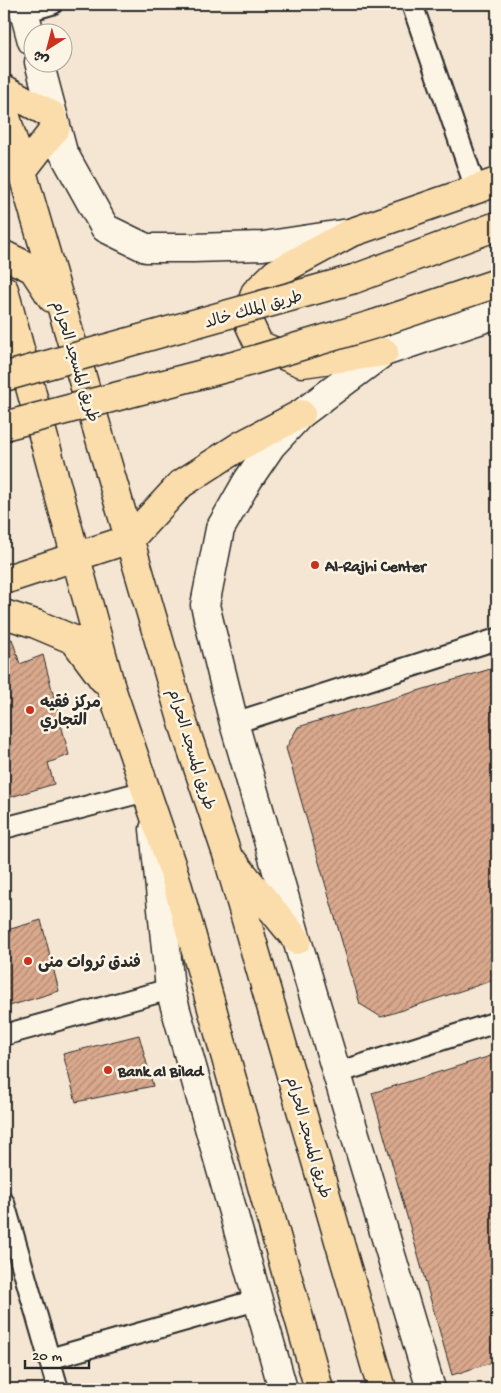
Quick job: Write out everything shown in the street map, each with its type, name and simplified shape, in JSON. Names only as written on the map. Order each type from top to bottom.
[{"type":"main road","points":[[4,89],[54,121],[22,172]]},
{"type":"main road","name":"طريق المسجد الحرام","points":[[4,110],[184,726],[226,854],[382,1389]]},
{"type":"main road","points":[[384,352],[302,363],[259,345],[248,321],[255,293],[276,273],[350,233],[487,185]]},
{"type":"main road","name":"طريق الملك خالد","points":[[4,377],[354,279],[497,226]]},
{"type":"main road","points":[[4,255],[33,269],[64,316]]},
{"type":"main road","points":[[4,426],[237,365],[375,324],[497,284]]},
{"type":"main road","points":[[4,290],[111,688],[174,873],[319,1389]]},
{"type":"main road","points":[[4,580],[130,539],[181,484],[240,446],[301,414]]},
{"type":"main road","points":[[4,614],[36,624],[74,640],[111,688]]},
{"type":"main road","points":[[226,854],[297,940]]},
{"type":"street","points":[[27,22],[23,8],[52,4]]},
{"type":"street","points":[[412,4],[487,185]]},
{"type":"street","points":[[42,72],[63,152],[105,228],[146,248],[262,246],[350,233]]},
{"type":"street","points":[[431,1389],[234,723],[205,604],[220,529],[248,480],[272,446],[301,414],[384,352],[497,314]]},
{"type":"street","points":[[234,723],[497,639]]},
{"type":"street","points":[[4,828],[148,798],[170,989],[283,1389]]},
{"type":"street","points":[[4,1035],[170,989]]},
{"type":"street","points":[[337,1073],[497,1022]]},
{"type":"street","points":[[4,1203],[58,1389]]},
{"type":"street","points":[[49,1359],[257,1300]]},
{"type":"building","name":"مركز فقيه التجاري","points":[[12,639],[20,664],[43,655],[69,755],[48,763],[54,784],[4,799],[4,641]]},
{"type":"building","points":[[497,667],[497,979],[381,1017],[360,1004],[286,748],[298,727]]},
{"type":"building","name":"فندق ثروات منى","points":[[41,920],[59,991],[6,1007],[4,998],[4,931]]},
{"type":"building","name":"Bank al Bilad","points":[[139,1035],[153,1086],[76,1102],[63,1054]]},
{"type":"building","points":[[497,1054],[497,1361],[452,1375],[372,1093]]},
{"type":"place","name":"Al-Rajhi Center","points":[[315,565]]},
{"type":"place","name":"مركز فقيه التجاري","points":[[30,710]]},
{"type":"place","name":"فندق ثروات منى","points":[[28,961]]},
{"type":"place","name":"Bank al Bilad","points":[[108,1070]]}]
